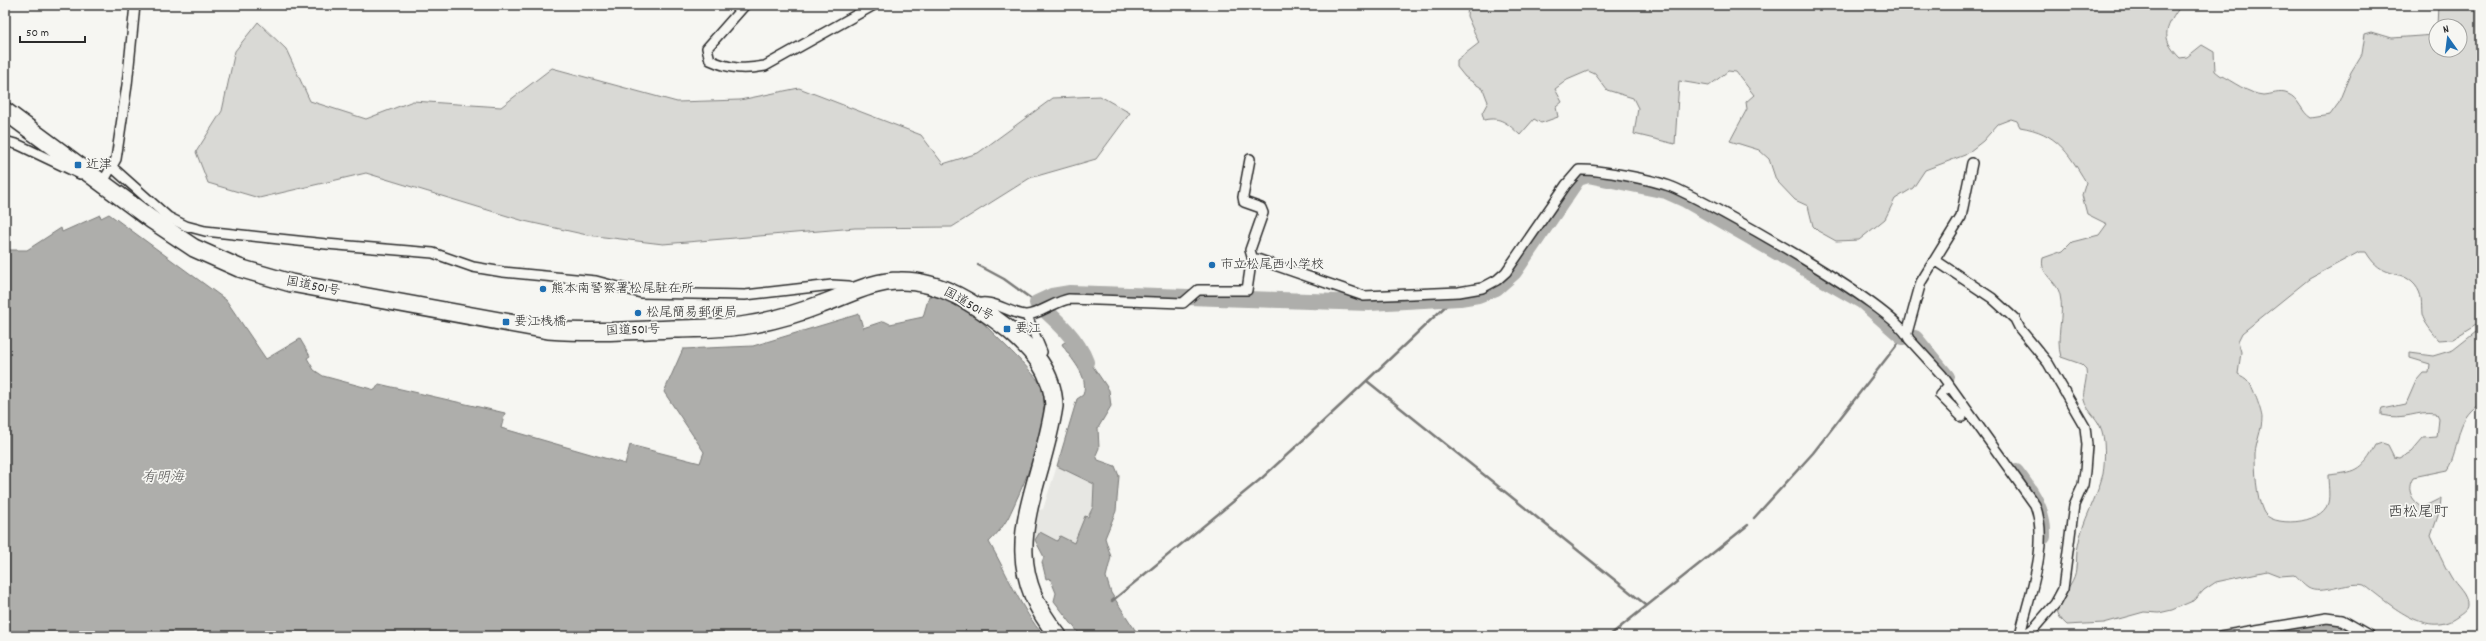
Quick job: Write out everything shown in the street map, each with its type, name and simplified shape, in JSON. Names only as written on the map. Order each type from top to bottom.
[{"type":"highway","name":"国道501号","points":[[5,111],[152,220],[194,248],[239,268],[291,283],[548,330],[591,333],[747,325],[822,305],[855,290],[886,282],[915,282],[950,292],[973,305],[1013,334],[1038,358],[1049,376],[1054,393],[1054,406],[1025,528],[1023,561],[1034,601],[1058,636]]},
{"type":"street","points":[[5,141],[19,145],[78,174],[97,178],[112,167],[116,159],[127,85],[135,5]]},
{"type":"street","points":[[745,5],[707,48],[710,60],[727,68],[748,70],[765,66],[874,5]]},
{"type":"street","points":[[973,305],[985,302],[1015,314],[1031,314],[1060,301],[1183,304],[1198,290],[1247,290],[1253,260],[1250,250],[1263,213],[1261,208],[1244,202],[1243,197],[1250,159]]},
{"type":"street","points":[[1907,333],[1921,282],[1961,217],[1972,163]]},
{"type":"street","points":[[112,167],[141,195],[170,218],[186,226],[205,231],[326,244],[434,253],[473,267],[503,272],[596,281],[641,293],[745,295],[832,285],[849,286],[855,290]]},
{"type":"street","points":[[1253,260],[1257,258],[1364,296],[1442,294],[1482,288],[1497,280],[1506,272],[1566,185],[1579,170],[1588,170],[1667,186],[1710,206],[1849,286],[1880,308],[1907,333],[1909,339],[1949,385],[2035,505],[2039,515],[2040,549],[2021,636]]},
{"type":"street","points":[[1935,260],[1992,298],[2015,319],[2020,329],[2048,363],[2085,427],[2088,445],[2085,471],[2083,485],[2074,506],[2063,589],[2055,604],[2035,627],[2021,636]]},
{"type":"street","points":[[1031,314],[1042,352],[1038,358]]},
{"type":"street","points":[[1949,385],[1940,395],[1962,417]]},
{"type":"street","points":[[2220,636],[2327,618],[2342,620],[2370,636]]},
{"type":"shaded area","points":[[1468,5],[2181,5],[2172,19],[2167,32],[2169,44],[2180,58],[2187,57],[2202,45],[2214,52],[2215,71],[2220,75],[2246,90],[2258,94],[2263,95],[2282,92],[2288,94],[2295,99],[2311,118],[2330,115],[2338,104],[2351,72],[2362,54],[2365,34],[2372,32],[2392,38],[2428,35],[2428,58],[2468,58],[2468,18],[2437,18],[2438,5],[2481,5],[2481,322],[2453,339],[2439,340],[2429,328],[2423,317],[2420,295],[2415,285],[2403,276],[2379,267],[2372,261],[2366,252],[2359,252],[2309,279],[2242,333],[2238,341],[2241,352],[2238,374],[2250,383],[2262,415],[2255,454],[2256,483],[2261,505],[2263,511],[2275,520],[2296,522],[2307,520],[2324,510],[2329,500],[2328,475],[2345,473],[2362,466],[2376,445],[2382,443],[2388,445],[2394,457],[2400,458],[2411,452],[2423,438],[2437,437],[2439,419],[2436,413],[2429,412],[2390,417],[2381,415],[2382,409],[2406,404],[2416,381],[2423,373],[2429,373],[2430,364],[2410,358],[2410,353],[2433,356],[2453,350],[2481,328],[2481,403],[2472,410],[2461,426],[2455,452],[2447,470],[2413,477],[2410,485],[2413,498],[2423,507],[2441,498],[2440,510],[2431,536],[2448,572],[2466,598],[2466,609],[2457,617],[2445,623],[2433,624],[2408,616],[2364,585],[2358,584],[2327,590],[2313,590],[2306,587],[2294,575],[2280,576],[2267,571],[2216,582],[2204,590],[2195,600],[2172,610],[2159,613],[2144,612],[2104,623],[2067,625],[2060,617],[2057,610],[2058,604],[2061,597],[2071,584],[2074,576],[2080,537],[2103,474],[2105,456],[2102,431],[2084,400],[2086,369],[2081,364],[2061,357],[2059,350],[2061,310],[2060,295],[2056,285],[2046,273],[2042,264],[2043,258],[2063,251],[2072,242],[2099,235],[2107,224],[2087,214],[2082,195],[2086,182],[2073,161],[2060,145],[2043,134],[2020,127],[2017,121],[2011,119],[1998,124],[1983,141],[1965,155],[1925,170],[1913,188],[1895,199],[1885,219],[1859,240],[1836,241],[1818,231],[1813,226],[1808,206],[1795,200],[1776,180],[1769,159],[1759,150],[1730,141],[1747,109],[1746,102],[1754,95],[1736,72],[1728,71],[1709,86],[1679,81],[1675,144],[1634,134],[1638,108],[1633,98],[1607,90],[1595,74],[1588,71],[1567,80],[1555,89],[1562,102],[1556,107],[1558,117],[1541,123],[1534,119],[1520,135],[1508,124],[1500,120],[1484,120],[1482,113],[1488,102],[1483,89],[1465,77],[1457,67],[1457,60],[1479,43],[1467,16]]},
{"type":"shaded area","points":[[258,22],[286,49],[310,101],[366,119],[413,101],[501,107],[552,68],[677,102],[740,100],[799,88],[921,135],[943,164],[978,153],[1053,98],[1100,96],[1130,113],[1096,159],[1030,178],[952,227],[855,228],[663,244],[587,235],[524,221],[366,173],[259,198],[208,183],[196,152],[222,111],[235,51]]},
{"type":"shaded area","points":[[1057,466],[1094,484],[1093,507],[1087,517],[1085,517],[1074,543],[1057,541],[1040,532],[1035,540],[1033,539],[1039,510],[1043,509]]},
{"type":"water","name":"有明海","points":[[109,214],[226,300],[266,359],[300,339],[310,356],[307,358],[314,370],[323,376],[375,390],[379,384],[505,413],[501,428],[625,464],[630,445],[700,463],[704,452],[664,392],[683,349],[753,346],[859,314],[863,328],[884,321],[890,324],[923,317],[929,296],[946,298],[970,312],[990,330],[1036,377],[1044,391],[1046,404],[1044,420],[1034,456],[1008,518],[1004,525],[989,542],[1028,615],[1044,636],[5,636],[5,250],[27,250],[61,228],[62,232],[100,215],[101,218]]},
{"type":"water","points":[[1065,342],[1073,346],[1077,343],[1109,390],[1111,406],[1098,428],[1099,448],[1096,455],[1098,460],[1115,466],[1119,476],[1116,511],[1105,538],[1111,557],[1106,577],[1111,593],[1139,636],[1081,636],[1054,601],[1056,593],[1050,578],[1046,579],[1042,562],[1044,557],[1035,540],[1040,532],[1057,541],[1060,536],[1074,543],[1085,516],[1088,517],[1093,507],[1094,484],[1057,466],[1077,399],[1083,395],[1084,388],[1082,374],[1062,344]]},
{"type":"waterway","points":[[1086,362],[1072,337],[1037,303],[1052,296],[1070,293],[1369,303],[1460,298],[1478,295],[1496,288],[1514,272],[1578,178],[1588,175],[1666,191],[1686,200],[1862,301],[1903,337]]},
{"type":"waterway","points":[[978,265],[1004,279],[1037,303]]},
{"type":"waterway","points":[[1112,601],[1262,478],[1453,299]]},
{"type":"waterway","points":[[1754,518],[1813,453],[1903,337]]},
{"type":"waterway","points":[[1915,338],[1947,377]]},
{"type":"waterway","points":[[1367,381],[1646,605]]},
{"type":"waterway","points":[[2016,472],[2036,502],[2043,527],[2043,537]]},
{"type":"waterway","points":[[1609,636],[1748,525]]},
{"type":"waterway","points":[[2295,627],[2330,624],[2346,627],[2361,635]]},
{"type":"place","name":"近津","points":[[78,165]]},
{"type":"place","name":"市立松尾西小学校","points":[[1212,265]]},
{"type":"place","name":"熊本南警察署松尾駐在所","points":[[543,289]]},
{"type":"place","name":"松尾簡易郵便局","points":[[638,313]]},
{"type":"place","name":"要江桟橋","points":[[506,322]]},
{"type":"place","name":"要江","points":[[1007,329]]},
{"type":"district","name":"西松尾町","points":[[2418,513]]}]
